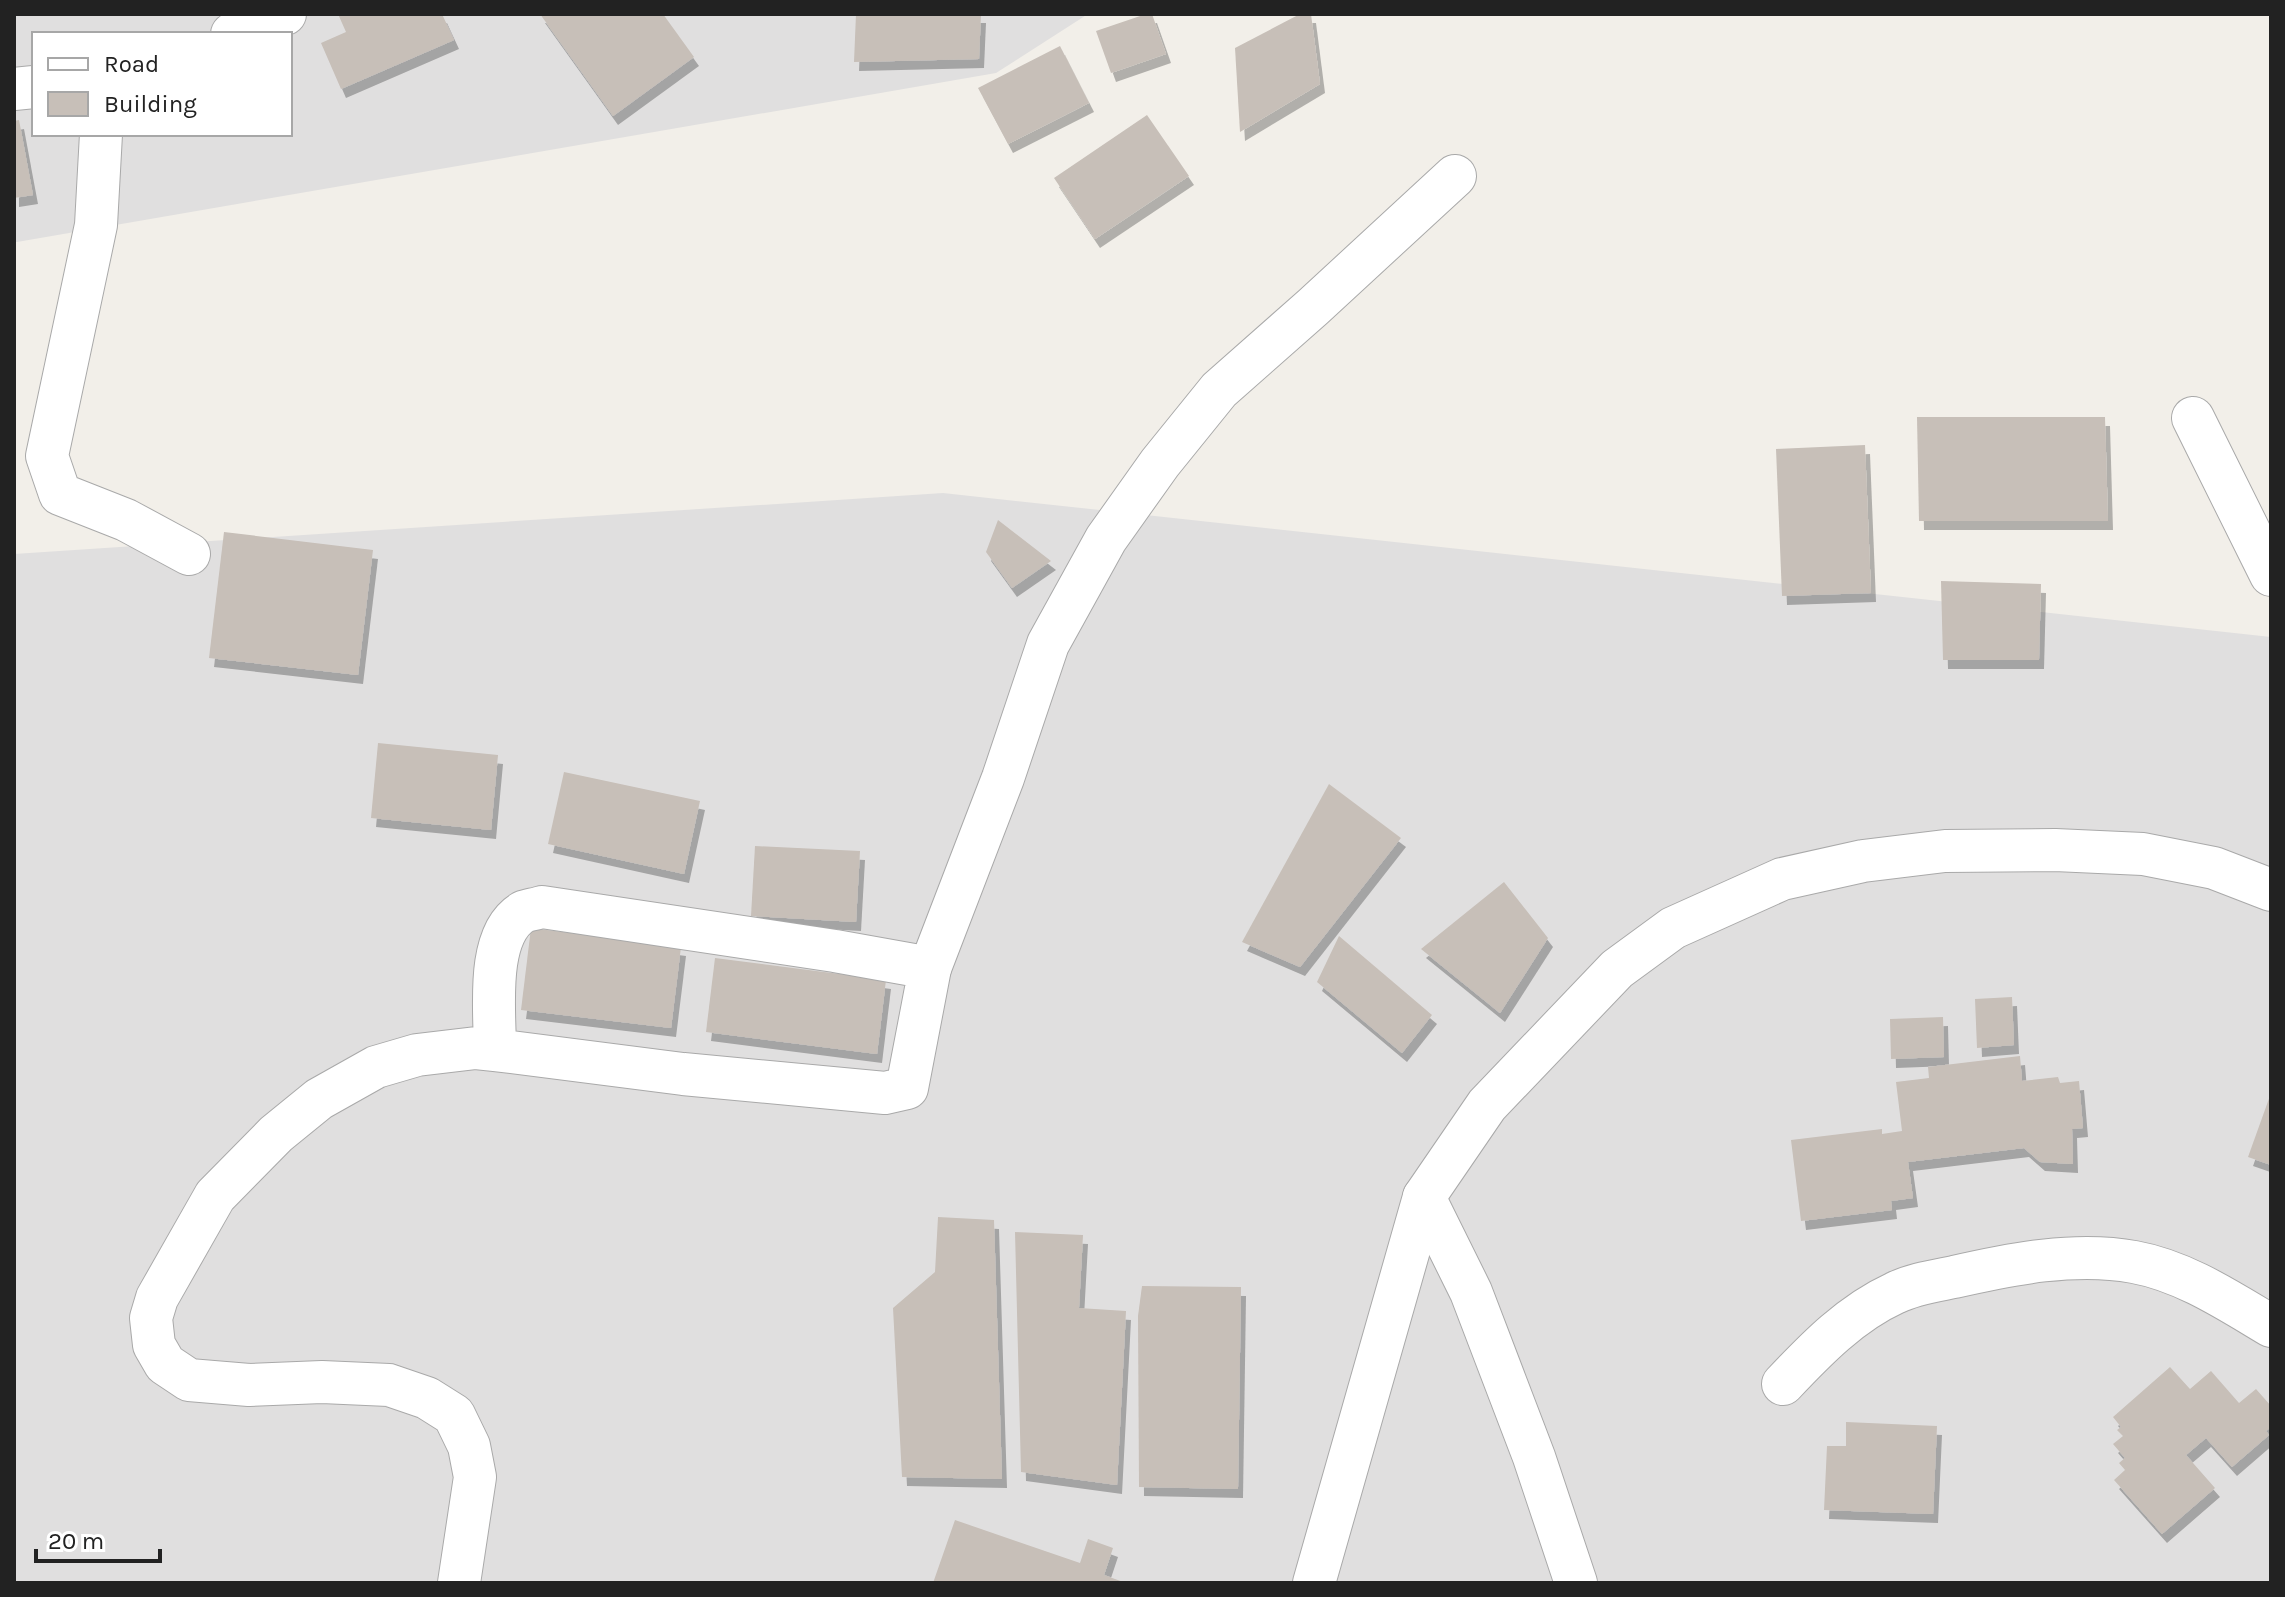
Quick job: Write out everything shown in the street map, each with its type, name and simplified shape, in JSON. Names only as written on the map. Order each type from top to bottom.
[{"type":"street","points":[[237,32],[281,15]]},
{"type":"street","points":[[101,136],[96,225],[47,456],[60,494],[126,520],[189,554]]},
{"type":"street","points":[[459,1583],[475,1477],[469,1446],[454,1415],[427,1398],[389,1385],[322,1382],[249,1385],[189,1380],[165,1364],[154,1345],[151,1318],[157,1298],[215,1196],[276,1134],[319,1099],[376,1067],[417,1055],[476,1048],[683,1074],[885,1093],[907,1088],[930,968],[1003,778],[1048,644],[1106,539],[1160,463],[1219,390],[1455,176]]},
{"type":"street","points":[[2193,418],[2271,575]]},
{"type":"street","points":[[1314,1583],[1424,1197],[1487,1105],[1617,969],[1673,928],[1782,879],[1863,861],[1945,851],[2055,850],[2157,857],[2214,868],[2271,890]]},
{"type":"street","points":[[495,1050],[495,969],[505,931],[523,912],[542,907],[819,948],[930,968]]},
{"type":"street","points":[[1424,1197],[1471,1292],[1534,1457],[1576,1583]]},
{"type":"street","points":[[1783,1384],[1821,1342],[1896,1292],[2014,1265],[2058,1260],[2135,1262],[2174,1273],[2271,1326]]},
{"type":"shaded area","points":[[14,14],[1088,14],[996,73],[14,242]]},
{"type":"shaded area","points":[[943,493],[2271,637],[2271,1583],[14,1583],[14,554]]},
{"type":"building","points":[[338,14],[442,14],[454,40],[341,89],[321,43],[346,32]]},
{"type":"building","points":[[540,14],[663,14],[694,57],[613,116]]},
{"type":"building","points":[[856,14],[981,14],[979,59],[854,62]]},
{"type":"building","points":[[1152,14],[1166,54],[1111,73],[1096,31]]},
{"type":"building","points":[[1300,14],[1311,14],[1320,84],[1240,132],[1235,48]]},
{"type":"building","points":[[1060,46],[1089,103],[1008,144],[978,88]]},
{"type":"building","points":[[1147,115],[1189,176],[1095,239],[1054,178]]},
{"type":"building","points":[[19,120],[33,195],[14,198],[14,121]]},
{"type":"building","points":[[1917,417],[2105,417],[2108,521],[1919,521]]},
{"type":"building","points":[[1865,445],[1871,593],[1782,596],[1776,449]]},
{"type":"building","points":[[998,520],[1051,561],[1012,588],[986,552]]},
{"type":"building","points":[[224,532],[373,550],[358,675],[209,658]]},
{"type":"building","points":[[1941,581],[2041,584],[2039,660],[1943,660]]},
{"type":"building","points":[[378,743],[498,755],[491,830],[371,818]]},
{"type":"building","points":[[564,772],[700,801],[684,874],[548,844]]},
{"type":"building","points":[[1329,784],[1401,838],[1300,967],[1242,942]]},
{"type":"building","points":[[755,846],[860,851],[856,922],[751,916]]},
{"type":"building","points":[[1504,882],[1548,938],[1500,1013],[1421,949]]},
{"type":"building","points":[[531,928],[681,947],[671,1028],[521,1010]]},
{"type":"building","points":[[1339,936],[1432,1015],[1402,1053],[1317,982]]},
{"type":"building","points":[[715,958],[886,980],[877,1054],[706,1032]]},
{"type":"building","points":[[2012,997],[2014,1045],[1977,1048],[1975,999]]},
{"type":"building","points":[[1943,1017],[1944,1057],[1891,1059],[1890,1019]]},
{"type":"building","points":[[2020,1056],[2022,1081],[2058,1077],[2060,1083],[2079,1081],[2083,1128],[2072,1129],[2073,1164],[2040,1162],[2024,1148],[1908,1162],[1913,1198],[1891,1201],[1892,1210],[1801,1221],[1791,1140],[1882,1129],[1882,1134],[1902,1131],[1896,1082],[1929,1078],[1928,1067]]},
{"type":"building","points":[[2271,1093],[2271,1165],[2248,1157]]},
{"type":"building","points":[[938,1217],[994,1220],[1002,1479],[902,1477],[893,1308],[935,1272]]},
{"type":"building","points":[[1015,1232],[1083,1235],[1079,1308],[1126,1311],[1117,1485],[1021,1472]]},
{"type":"building","points":[[1142,1286],[1241,1287],[1238,1489],[1139,1487],[1138,1316]]},
{"type":"building","points":[[2170,1367],[2190,1389],[2211,1371],[2239,1403],[2256,1389],[2271,1406],[2271,1427],[2266,1431],[2269,1435],[2232,1467],[2206,1438],[2186,1455],[2215,1488],[2162,1534],[2114,1480],[2125,1470],[2119,1463],[2125,1458],[2113,1444],[2123,1436],[2117,1430],[2121,1427],[2113,1417]]},
{"type":"building","points":[[1846,1422],[1937,1426],[1933,1514],[1824,1510],[1827,1446],[1846,1446]]},
{"type":"building","points":[[955,1520],[1080,1563],[1088,1539],[1113,1548],[1104,1575],[1126,1583],[933,1583]]}]
